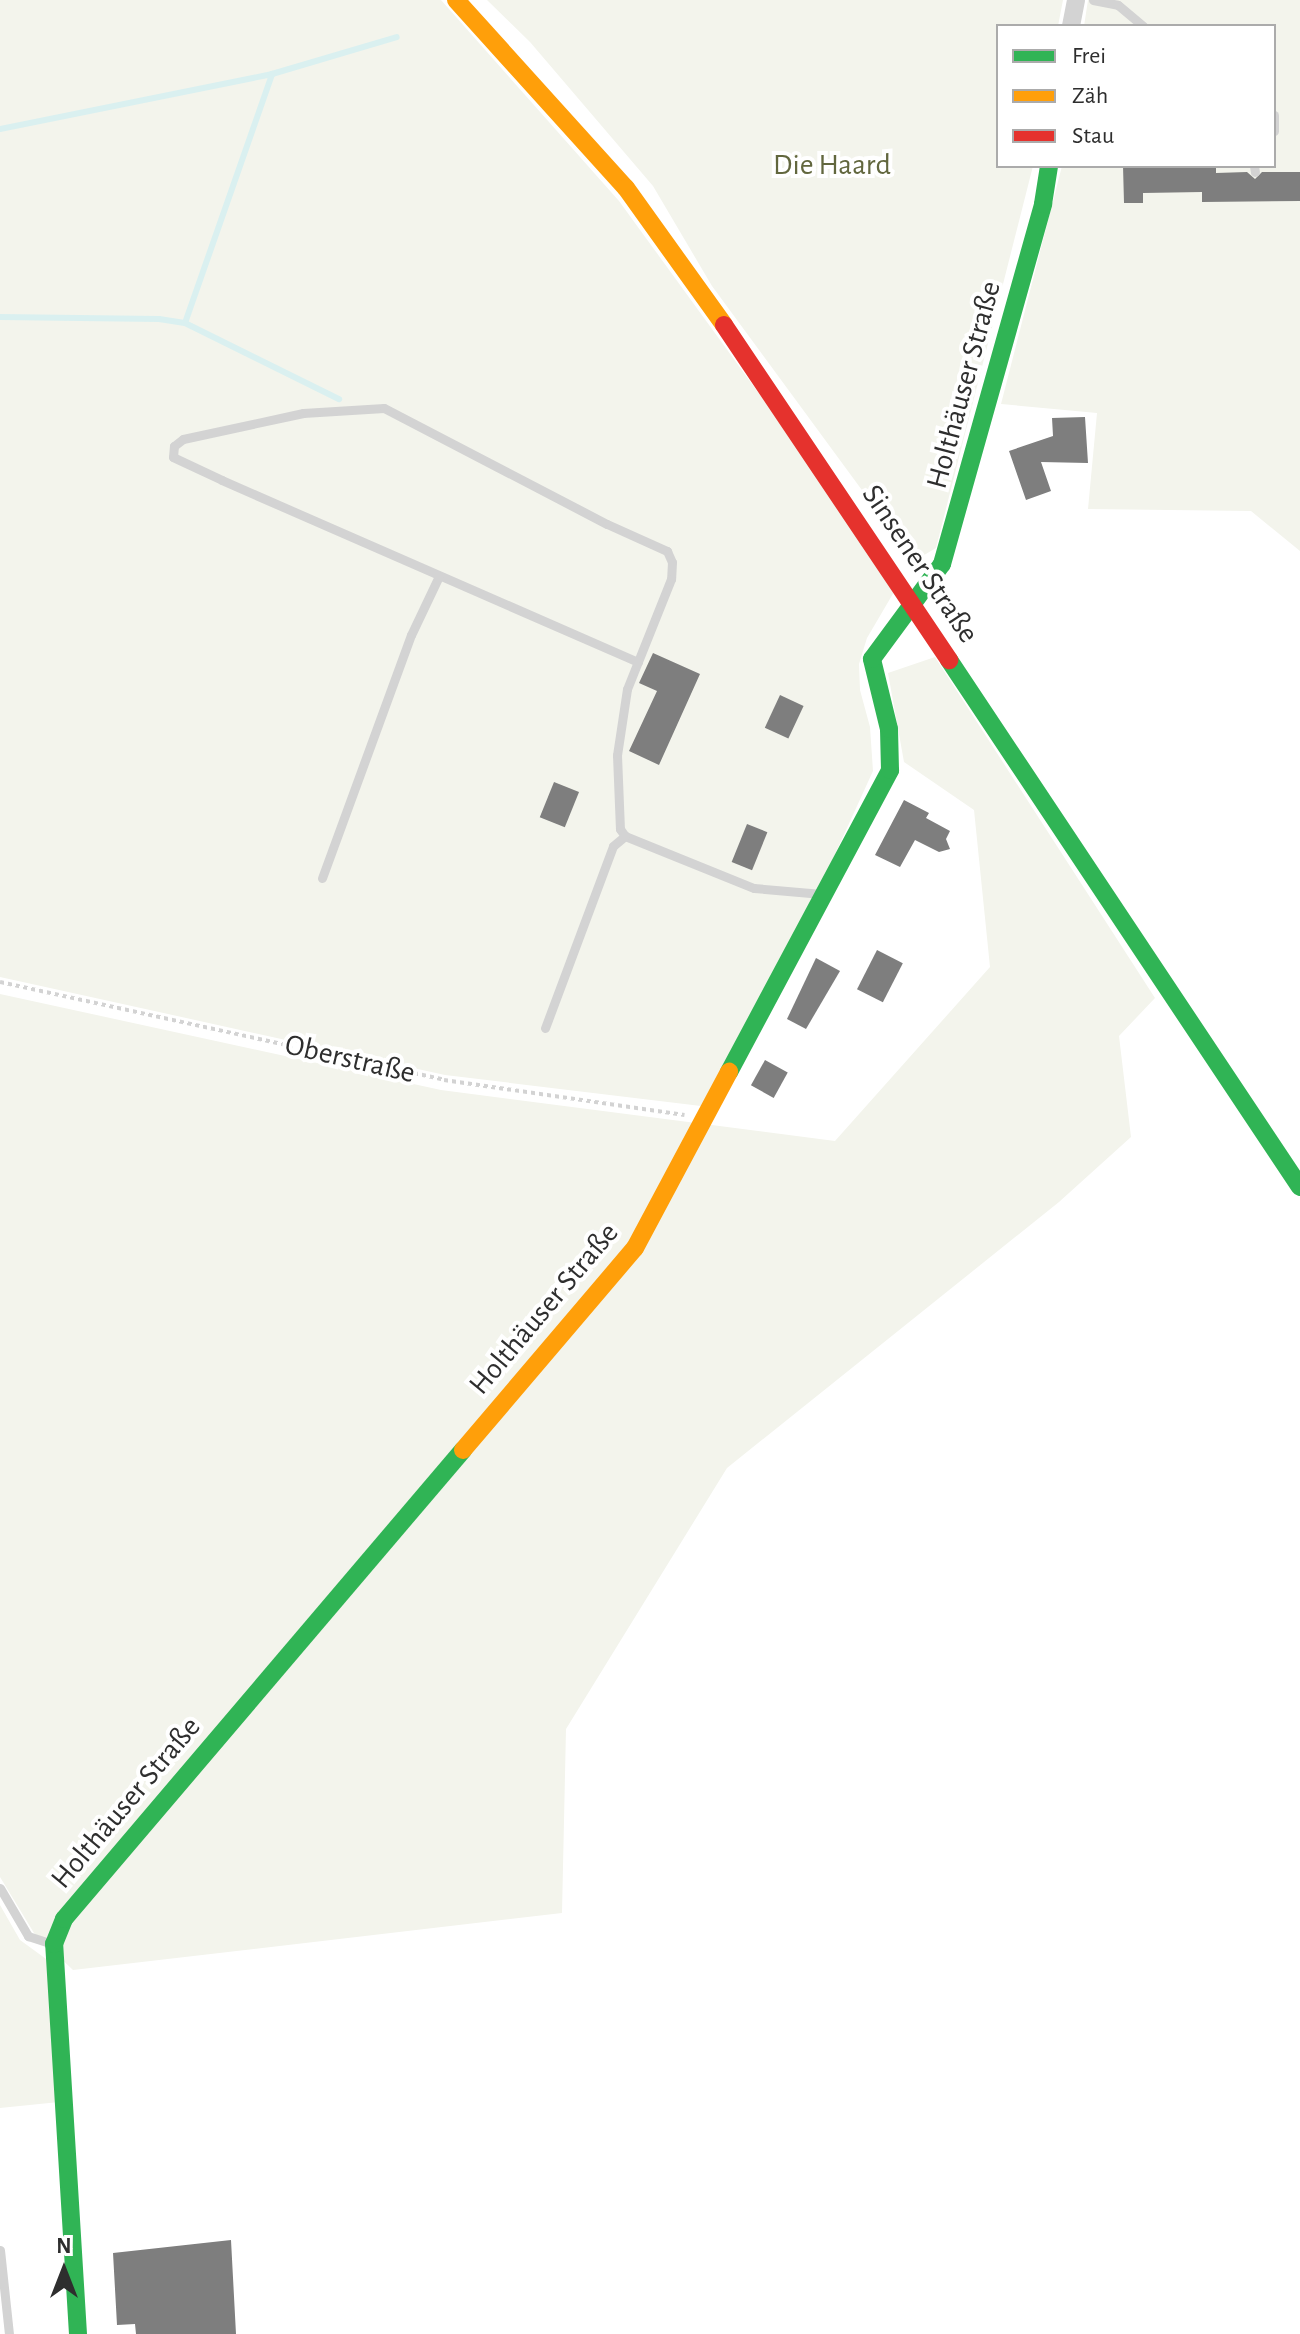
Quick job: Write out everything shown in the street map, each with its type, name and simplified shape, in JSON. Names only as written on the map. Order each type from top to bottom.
[{"type":"street","name":"Sinsener Straße","points":[[456,0],[626,188],[757,371],[1300,1187]]},
{"type":"street","points":[[1071,24],[1076,0]]},
{"type":"street","name":"Holthäuser Straße","points":[[54,1944],[64,1919],[635,1248],[890,770],[889,729],[872,659],[942,564],[1043,204],[1049,168]]},
{"type":"street","points":[[54,1944],[78,2334]]},
{"type":"lane","points":[[1093,0],[1118,5],[1141,24]]},
{"type":"lane","points":[[638,662],[173,457],[174,446],[183,439],[303,413],[384,408],[607,524],[667,551],[672,562],[671,579],[638,662],[627,689],[617,755],[620,829],[625,836],[754,888],[814,890],[825,895]]},
{"type":"lane","points":[[322,878],[352,804],[411,635],[439,576]]},
{"type":"lane","points":[[545,1028],[613,846],[625,836]]},
{"type":"lane","points":[[0,1888],[28,1936],[54,1944]]},
{"type":"lane","points":[[0,2250],[9,2334]]},
{"type":"path","name":"Oberstraße","points":[[0,982],[444,1080],[704,1117]]},
{"type":"green space","points":[[0,0],[441,0],[619,201],[768,406],[894,592],[867,638],[859,664],[860,690],[870,727],[873,771],[820,887],[701,1106],[445,1075],[0,977]]},
{"type":"green space","name":"Die Haard","points":[[487,0],[1063,0],[1058,24],[996,24],[996,168],[1032,168],[936,548],[914,561],[712,286],[653,186],[530,42]]},
{"type":"green space","points":[[1088,0],[1300,0],[1300,551],[1251,511],[1088,509],[1097,413],[1001,404],[1061,168],[1276,168],[1276,24],[1084,24]]},
{"type":"green space","points":[[935,657],[1155,998],[1119,1036],[1131,1137],[1059,1202],[727,1468],[566,1729],[562,1913],[73,1970],[34,1933],[0,1877],[0,994],[441,1090],[835,1141],[990,967],[974,810],[904,762],[888,673]]},
{"type":"green space","points":[[0,1905],[20,1940],[53,1964],[59,2102],[0,2108]]},
{"type":"building","points":[[1123,168],[1216,168],[1216,173],[1247,172],[1255,179],[1262,172],[1300,172],[1300,201],[1202,202],[1202,192],[1143,193],[1143,203],[1124,203]]},
{"type":"building","points":[[1085,417],[1088,463],[1041,462],[1051,491],[1026,500],[1009,451],[1053,436],[1052,418]]},
{"type":"building","points":[[653,653],[700,674],[659,765],[629,751],[657,691],[639,683]]},
{"type":"building","points":[[780,695],[804,706],[788,739],[765,728]]},
{"type":"building","points":[[554,782],[579,792],[565,827],[540,817]]},
{"type":"building","points":[[904,800],[929,813],[926,818],[950,831],[946,839],[950,849],[939,852],[915,840],[900,867],[875,855]]},
{"type":"building","points":[[747,824],[767,832],[752,870],[732,862]]},
{"type":"building","points":[[877,950],[903,963],[883,1002],[857,989]]},
{"type":"building","points":[[816,958],[840,971],[806,1029],[787,1019]]},
{"type":"building","points":[[765,1060],[788,1073],[774,1098],[751,1085]]},
{"type":"building","points":[[231,2240],[236,2334],[136,2334],[135,2324],[117,2325],[113,2253]]},
{"type":"waterway","points":[[0,129],[272,74],[397,37]]},
{"type":"waterway","points":[[185,323],[272,74]]},
{"type":"waterway","points":[[0,317],[159,319],[185,323],[339,399]]},
{"type":"traffic: fast","points":[[729,1072],[890,770],[889,729],[872,659],[942,564],[1043,204],[1049,168]]},
{"type":"traffic: fast","points":[[949,660],[1300,1187]]},
{"type":"traffic: fast","points":[[78,2334],[54,1944],[64,1919],[463,1450]]},
{"type":"traffic: slow","points":[[456,0],[626,188],[724,325]]},
{"type":"traffic: slow","points":[[463,1450],[635,1248],[729,1072]]},
{"type":"traffic: jam","points":[[724,325],[949,660]]}]
